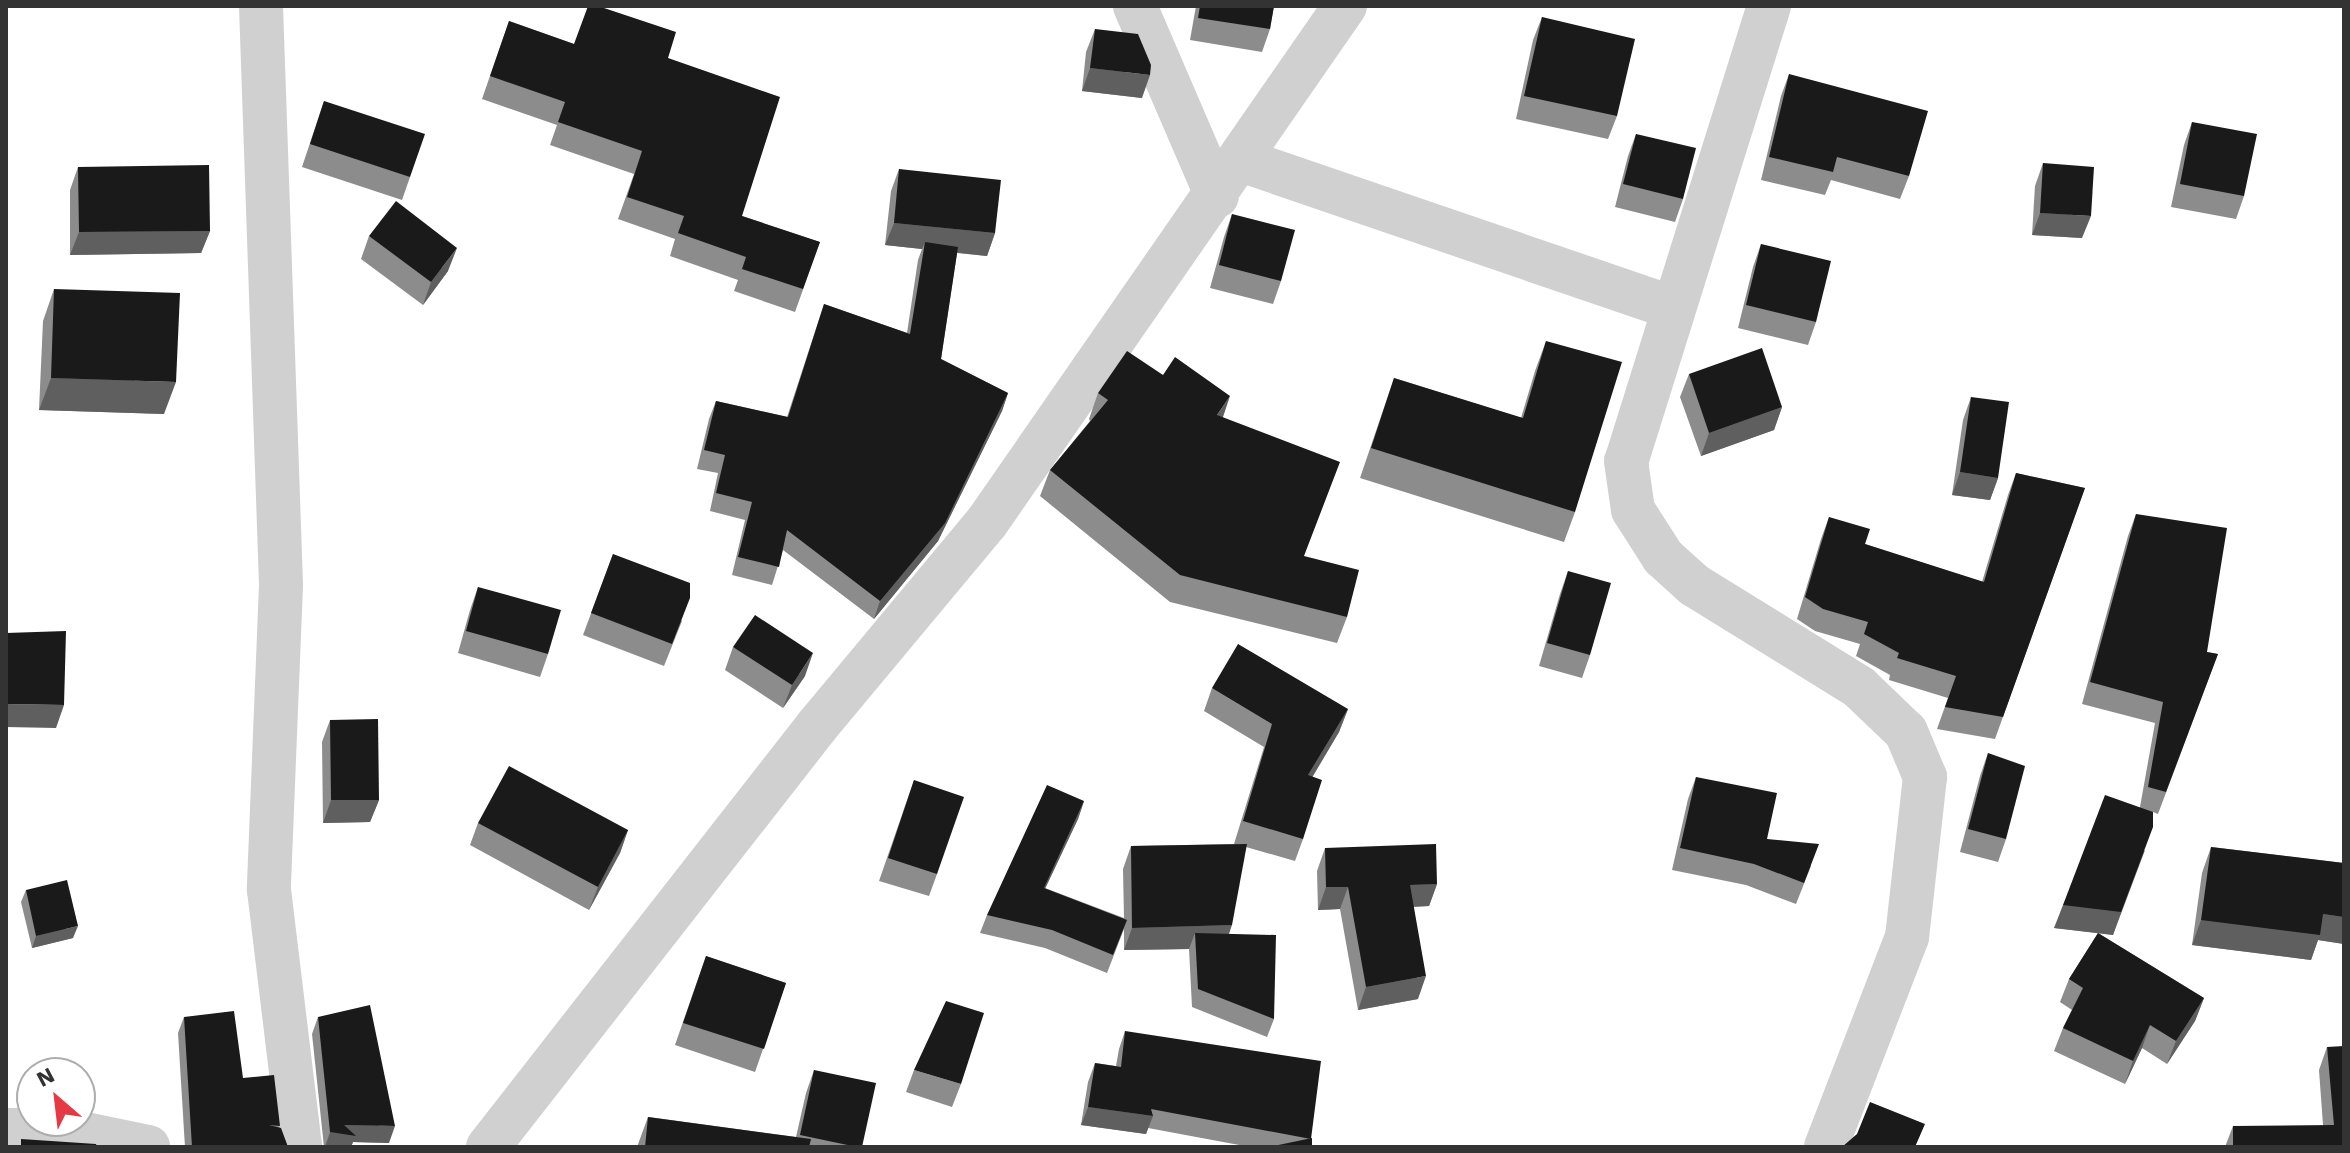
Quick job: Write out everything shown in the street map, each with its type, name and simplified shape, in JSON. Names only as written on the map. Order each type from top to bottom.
[{"type":"street","points":[[261,6],[281,585],[269,890],[300,1147]]},
{"type":"street","points":[[1135,6],[1217,196]]},
{"type":"street","points":[[488,1147],[817,726],[987,522],[1217,196],[1345,6]]},
{"type":"street","points":[[1769,6],[1626,461],[1633,510],[1663,557],[1694,585],[1859,687],[1906,732],[1925,777],[1907,937],[1826,1147]]},
{"type":"street","points":[[1241,160],[1673,308]]},
{"type":"street","points":[[6,1130],[66,1130],[148,1147]]},
{"type":"building","points":[[588,6],[598,6],[676,32],[668,58],[780,97],[742,216],[820,242],[803,289],[742,269],[746,257],[678,233],[684,216],[627,197],[642,151],[558,122],[565,102],[490,76],[509,21],[574,44]]},
{"type":"building","points":[[1200,6],[1274,6],[1270,29],[1198,18]]},
{"type":"building","points":[[1542,17],[1635,39],[1617,116],[1524,96]]},
{"type":"building","points":[[1095,29],[1138,34],[1151,65],[1150,75],[1090,68]]},
{"type":"building","points":[[1789,74],[1928,111],[1909,176],[1837,157],[1833,172],[1769,157]]},
{"type":"building","points":[[324,101],[425,134],[410,177],[310,144]]},
{"type":"building","points":[[2192,122],[2257,134],[2244,196],[2180,184]]},
{"type":"building","points":[[1636,134],[1696,148],[1683,199],[1623,184]]},
{"type":"building","points":[[2043,163],[2094,167],[2091,216],[2040,213]]},
{"type":"building","points":[[209,165],[210,231],[79,232],[78,167]]},
{"type":"building","points":[[899,169],[1001,180],[995,233],[894,223]]},
{"type":"building","points":[[396,201],[457,248],[431,282],[369,236]]},
{"type":"building","points":[[1232,214],[1295,230],[1281,281],[1219,265]]},
{"type":"building","points":[[925,242],[958,247],[941,359],[1008,393],[945,523],[880,601],[787,530],[779,567],[738,557],[752,502],[716,493],[725,455],[704,450],[716,401],[788,417],[824,304],[910,334]]},
{"type":"building","points":[[1761,244],[1831,261],[1816,322],[1746,305]]},
{"type":"building","points":[[54,289],[180,293],[176,382],[51,378]]},
{"type":"building","points":[[1546,341],[1622,362],[1575,512],[1371,448],[1394,378],[1523,418]]},
{"type":"building","points":[[1762,348],[1782,407],[1709,433],[1689,374]]},
{"type":"building","points":[[1127,351],[1163,375],[1175,357],[1230,396],[1217,415],[1340,462],[1304,556],[1359,570],[1347,617],[1180,575],[1050,470],[1108,400],[1098,393]]},
{"type":"building","points":[[1971,397],[2009,402],[1998,478],[1960,472]]},
{"type":"building","points":[[2016,473],[2085,488],[2003,717],[1945,707],[1956,676],[1897,658],[1899,653],[1864,634],[1868,622],[1823,609],[1805,597],[1829,517],[1870,529],[1865,544],[1984,582]]},
{"type":"building","points":[[2136,514],[2227,528],[2207,652],[2218,654],[2166,792],[2148,787],[2163,702],[2090,682]]},
{"type":"building","points":[[613,554],[690,583],[690,598],[672,644],[591,613]]},
{"type":"building","points":[[1568,571],[1611,583],[1590,655],[1547,643]]},
{"type":"building","points":[[478,587],[561,610],[548,654],[466,631]]},
{"type":"building","points":[[755,615],[813,653],[792,685],[733,647]]},
{"type":"building","points":[[66,631],[64,705],[6,704],[6,633]]},
{"type":"building","points":[[1238,644],[1348,709],[1308,775],[1322,780],[1303,839],[1243,821],[1272,724],[1212,688]]},
{"type":"building","points":[[378,719],[379,800],[331,800],[330,720]]},
{"type":"building","points":[[1988,753],[2025,766],[2006,839],[1968,829]]},
{"type":"building","points":[[509,766],[628,830],[598,887],[478,823]]},
{"type":"building","points":[[1696,777],[1777,793],[1767,839],[1819,844],[1804,883],[1754,864],[1680,848]]},
{"type":"building","points":[[914,780],[964,797],[937,874],[888,858]]},
{"type":"building","points":[[1047,785],[1084,801],[1044,888],[1127,920],[1113,955],[1052,930],[987,915]]},
{"type":"building","points":[[2105,795],[2153,812],[2153,827],[2121,912],[2063,905]]},
{"type":"building","points":[[1247,844],[1232,925],[1132,928],[1131,846]]},
{"type":"building","points":[[1436,844],[1437,884],[1410,885],[1426,976],[1366,987],[1348,887],[1326,887],[1325,848]]},
{"type":"building","points":[[2211,847],[2344,863],[2344,917],[2323,914],[2320,935],[2201,920]]},
{"type":"building","points":[[67,880],[78,926],[36,936],[26,890]]},
{"type":"building","points":[[1195,933],[1276,935],[1274,1019],[1198,989]]},
{"type":"building","points":[[2098,933],[2204,998],[2176,1041],[2150,1025],[2133,1061],[2063,1028],[2083,988],[2069,979]]},
{"type":"building","points":[[706,956],[786,983],[764,1049],[683,1023]]},
{"type":"building","points":[[946,1001],[984,1013],[961,1084],[914,1070]]},
{"type":"building","points":[[370,1005],[395,1126],[344,1125],[356,1136],[330,1132],[318,1017]]},
{"type":"building","points":[[234,1011],[243,1078],[274,1075],[280,1126],[269,1125],[281,1128],[288,1147],[192,1147],[184,1017]]},
{"type":"building","points":[[1125,1031],[1321,1061],[1311,1139],[1151,1109],[1153,1116],[1088,1107],[1095,1063],[1121,1067]]},
{"type":"building","points":[[2344,1046],[2344,1147],[2233,1147],[2233,1126],[2334,1125],[2327,1047]]},
{"type":"building","points":[[814,1070],[876,1083],[862,1147],[800,1135]]},
{"type":"building","points":[[1870,1102],[1925,1124],[1915,1147],[1842,1147],[1857,1134]]},
{"type":"building","points":[[648,1117],[811,1139],[809,1147],[645,1147]]},
{"type":"building","points":[[1312,1138],[1312,1147],[1269,1147]]},
{"type":"building","points":[[21,1139],[96,1144],[97,1147],[6,1147],[21,1145]]}]
